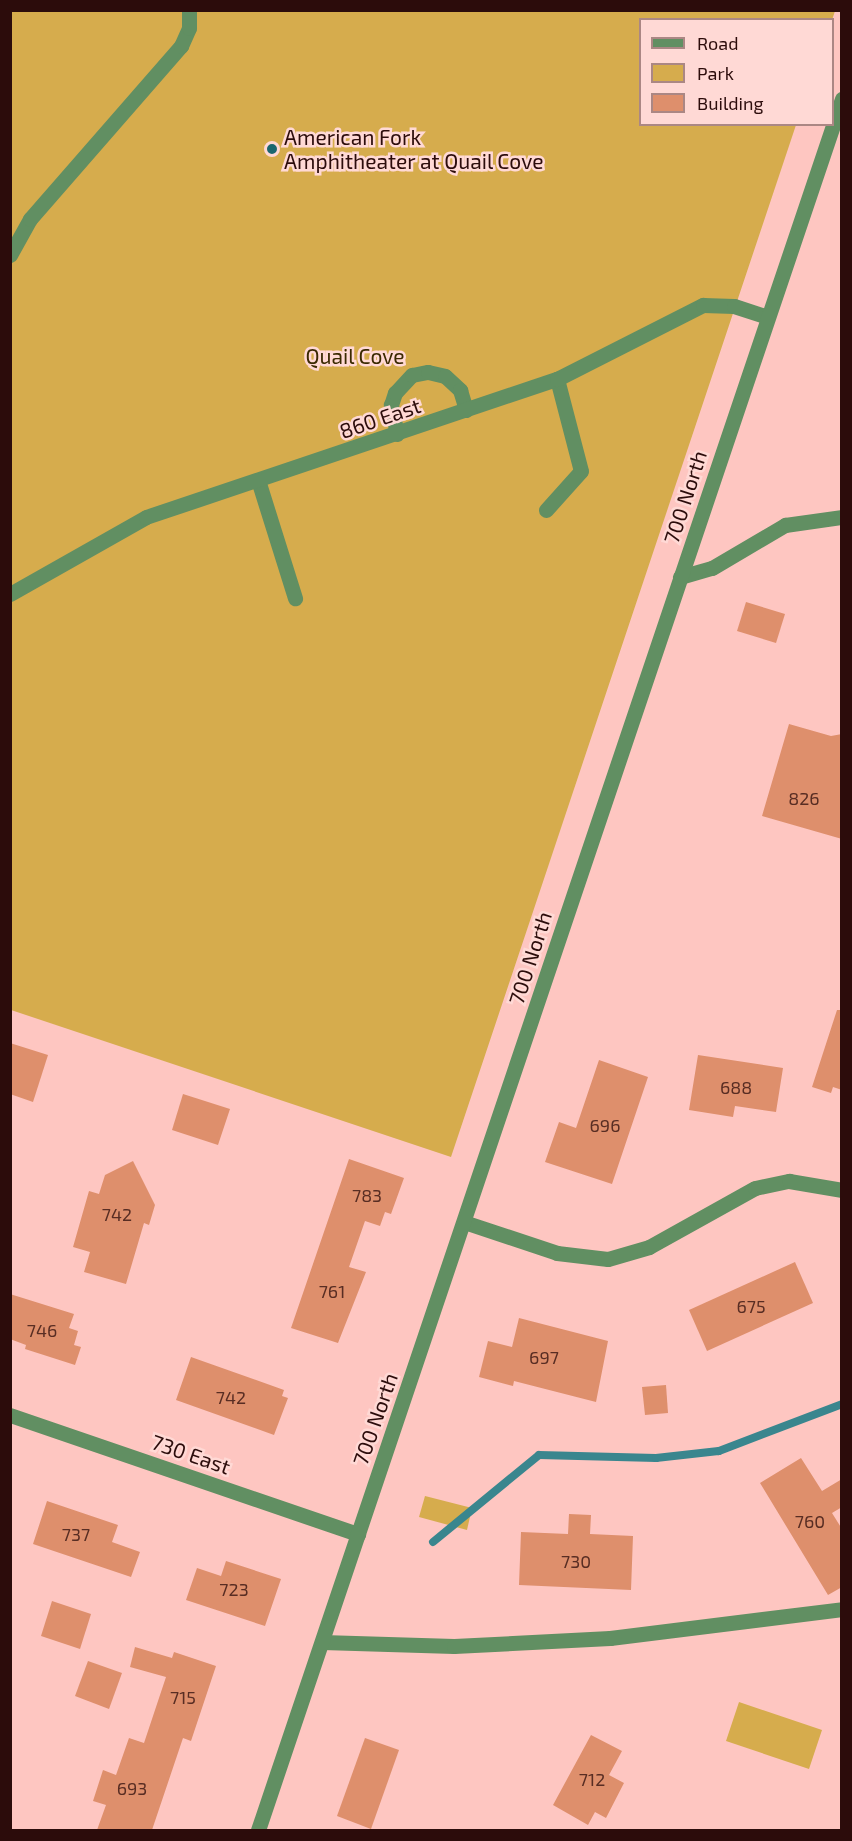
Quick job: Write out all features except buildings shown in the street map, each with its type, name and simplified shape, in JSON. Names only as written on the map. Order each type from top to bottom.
[{"type":"street","points":[[10,255],[30,219],[181,46],[189,28],[189,10]]},
{"type":"street","name":"700 North","points":[[834,122],[842,99]]},
{"type":"street","name":"700 North","points":[[258,1830],[833,126]]},
{"type":"street","name":"860 East","points":[[10,594],[146,517],[557,379],[703,305],[734,306],[767,317]]},
{"type":"street","points":[[397,434],[391,405],[395,393],[412,375],[428,372],[445,376],[460,390],[466,410]]},
{"type":"street","points":[[546,510],[581,471],[557,379]]},
{"type":"street","points":[[258,480],[295,598]]},
{"type":"street","points":[[680,578],[712,568],[785,525],[842,517]]},
{"type":"street","points":[[464,1222],[557,1253],[608,1259],[649,1247],[754,1188],[789,1181],[842,1190]]},
{"type":"street","name":"730 East","points":[[10,1414],[358,1534]]},
{"type":"street","points":[[322,1642],[454,1646],[610,1638],[842,1609]]},
{"type":"green space","name":"Quail Cove","points":[[11,11],[835,11],[833,18],[639,18],[639,126],[796,126],[451,1157],[11,1010]]},
{"type":"green space","points":[[425,1496],[472,1508],[467,1530],[419,1517]]},
{"type":"green space","points":[[739,1702],[822,1730],[809,1769],[726,1741]]},
{"type":"waterway","points":[[433,1542],[539,1455],[656,1458],[719,1451],[842,1404]]},
{"type":"place","name":"American Fork Amphitheater at Quail Cove","points":[[272,149]]}]
